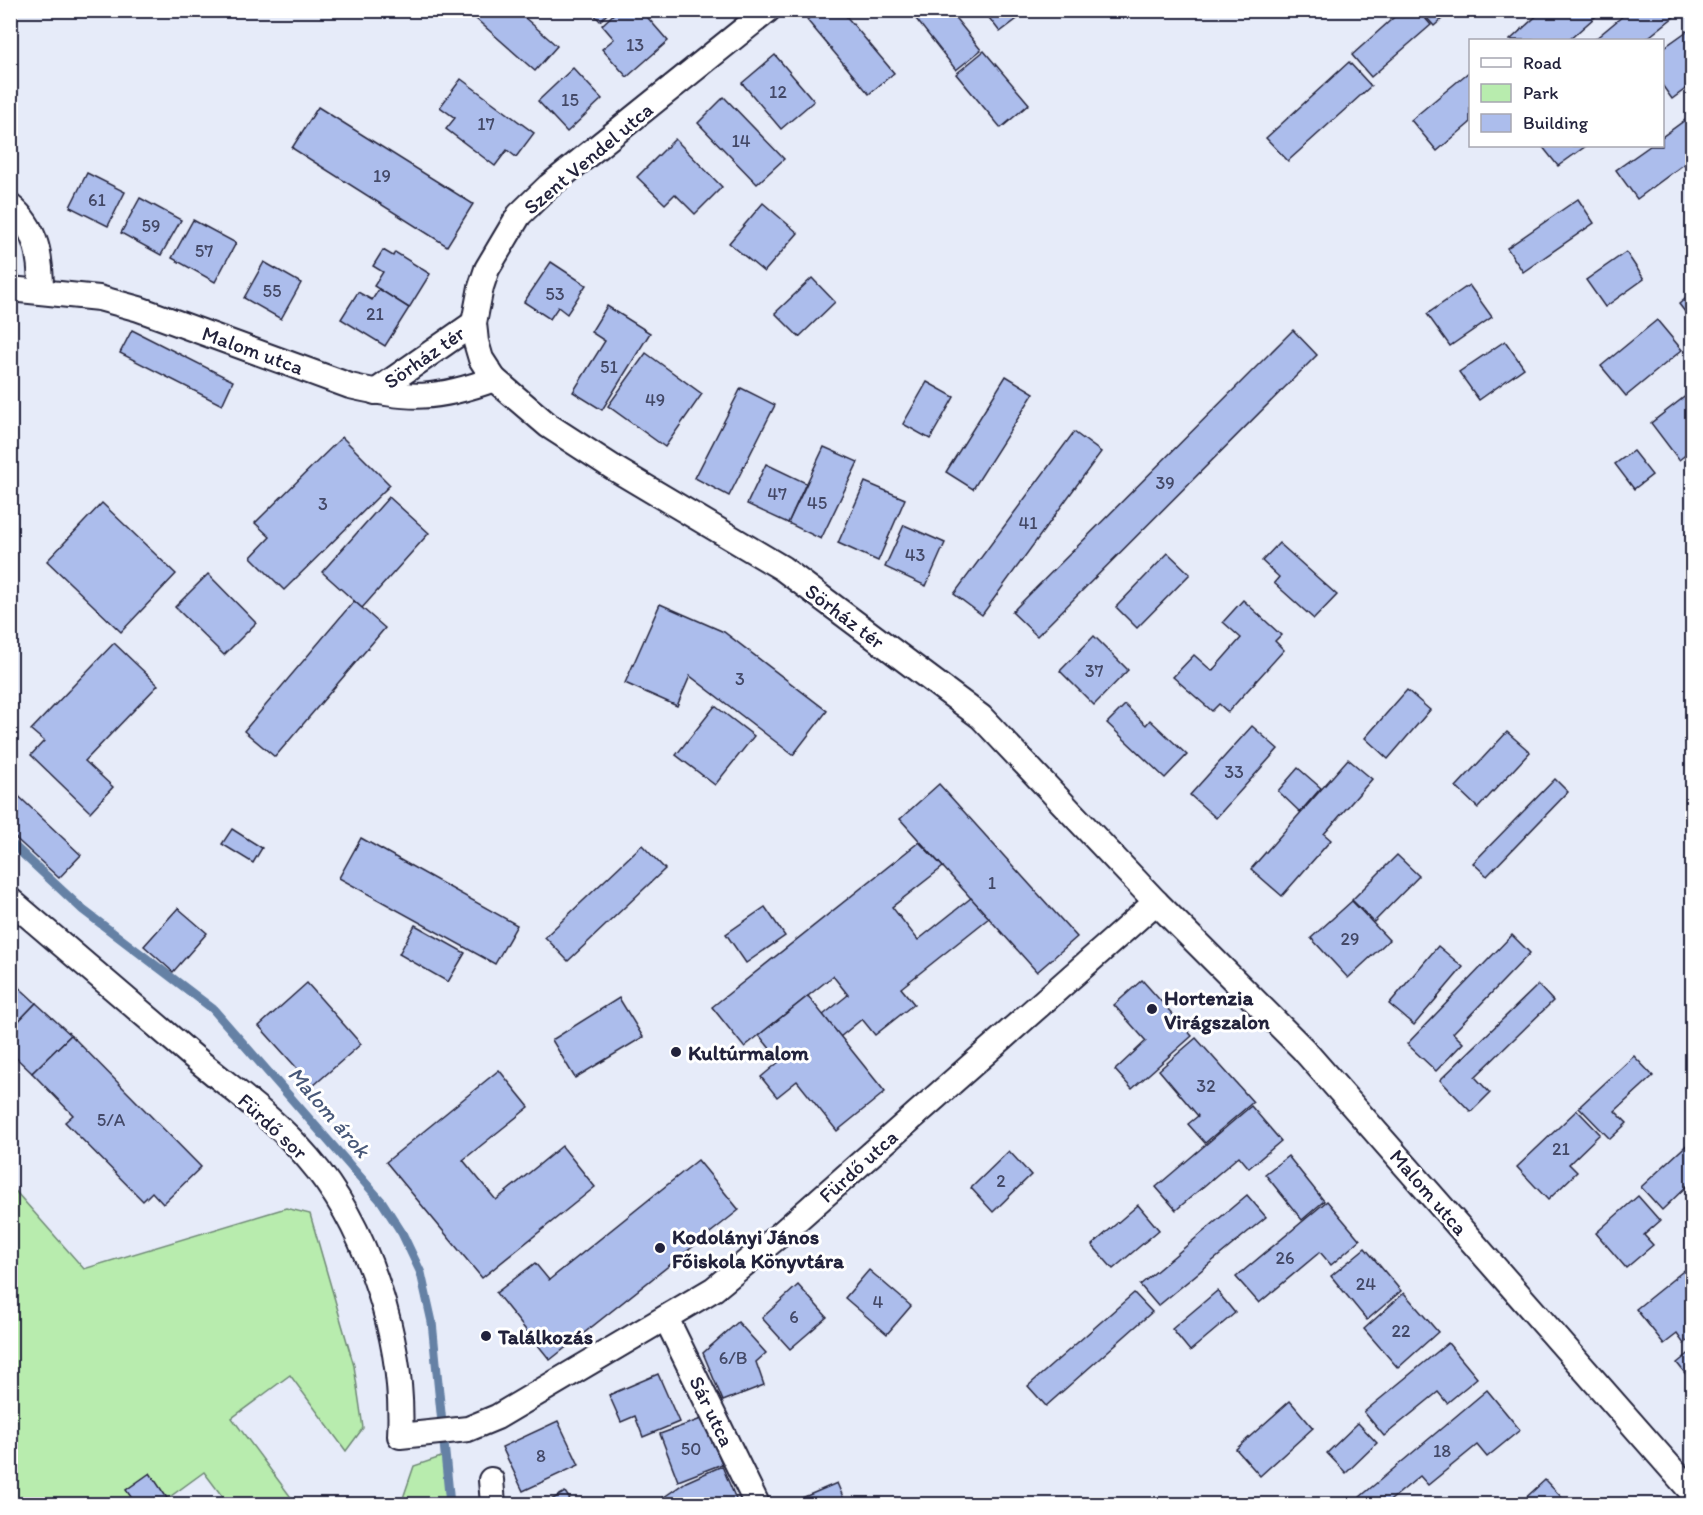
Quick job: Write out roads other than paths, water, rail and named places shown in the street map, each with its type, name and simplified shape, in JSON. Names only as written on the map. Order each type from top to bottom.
[{"type":"street","name":"Szent Vendel utca","points":[[494,379],[482,359],[476,342],[474,322],[487,269],[519,215],[549,186],[768,10]]},
{"type":"street","points":[[10,206],[22,215],[39,250],[41,291]]},
{"type":"street","name":"Malom utca","points":[[10,289],[99,298],[139,309],[350,386],[375,392],[429,396],[455,393],[494,379]]},
{"type":"street","name":"Sörház tér","points":[[375,392],[474,322]]},
{"type":"street","name":"Sörház tér","points":[[494,379],[549,426],[617,470],[782,568],[981,717],[1156,902]]},
{"type":"street","name":"Fürdő sor","points":[[10,900],[207,1069],[267,1115],[309,1158],[337,1197],[358,1235],[377,1286],[396,1371],[402,1413],[400,1436]]},
{"type":"street","name":"Malom utca","points":[[1156,902],[1303,1049],[1688,1476]]},
{"type":"street","name":"Fürdő utca","points":[[400,1436],[424,1436],[468,1429],[497,1418],[714,1289],[782,1233],[1156,902]]},
{"type":"street","name":"Sár utca","points":[[666,1318],[757,1504]]},
{"type":"street","points":[[491,1480],[494,1504]]},
{"type":"waterway","name":"Malom árok","points":[[10,842],[83,910],[213,1009],[382,1202],[402,1233],[421,1273],[432,1322],[450,1504]]},
{"type":"place","name":"Hortenzia Virágszalon","points":[[1152,1009]]},
{"type":"place","name":"Kultúrmalom","points":[[676,1052]]},
{"type":"place","name":"Kodolányi János Főiskola Könyvtára","points":[[660,1248]]},
{"type":"place","name":"Találkozás","points":[[486,1336]]}]
